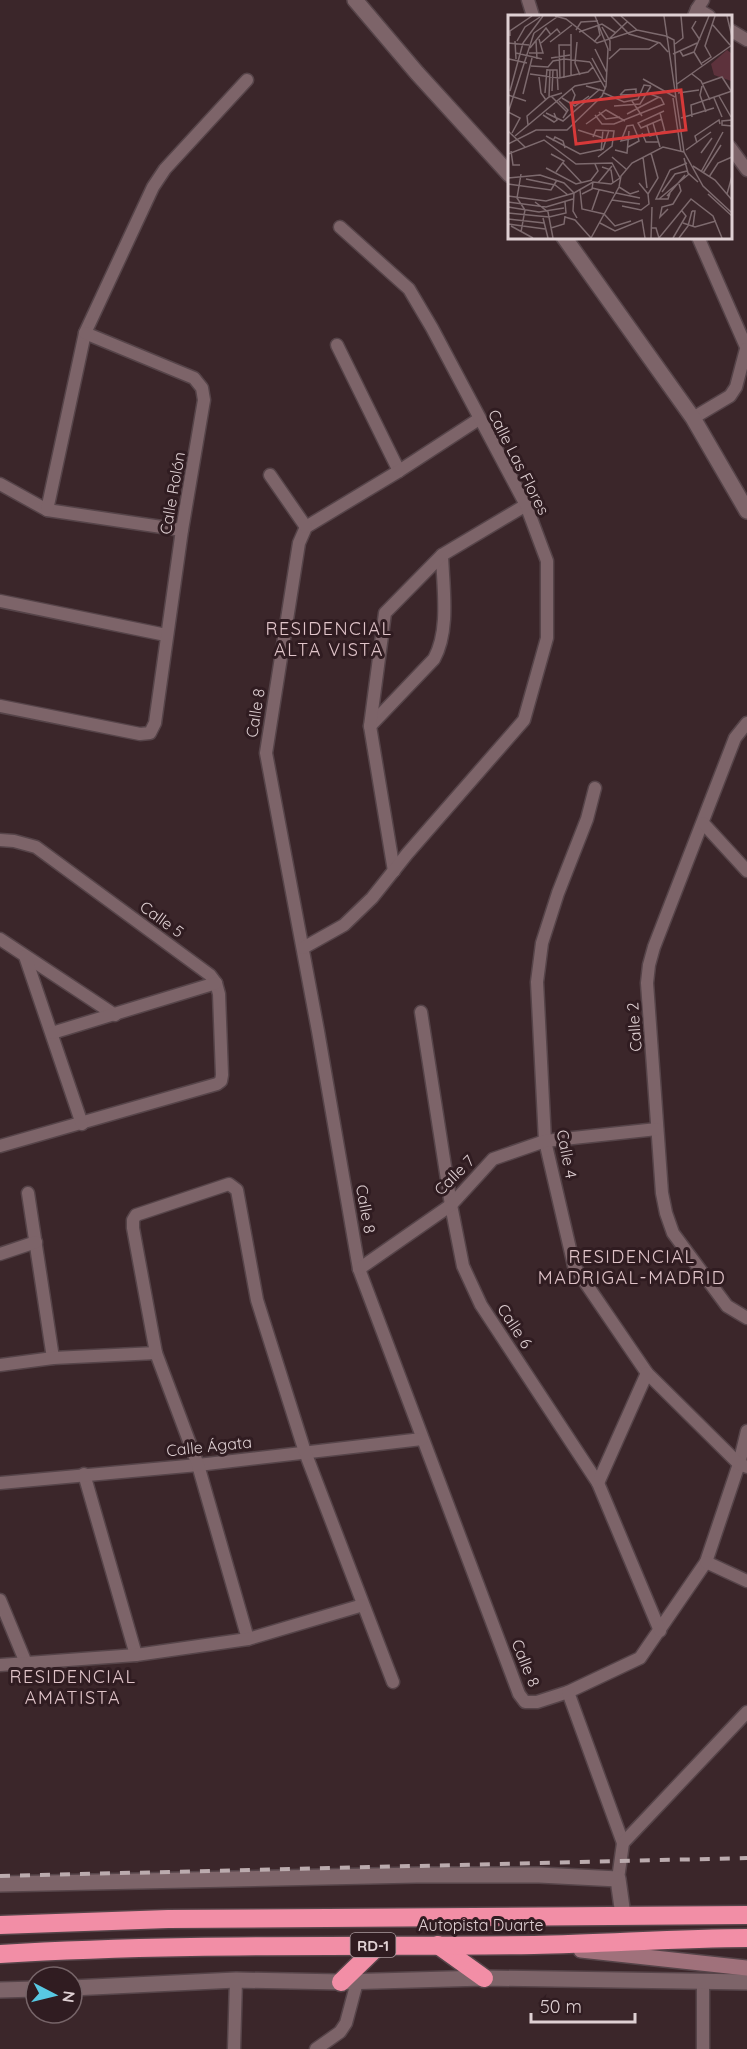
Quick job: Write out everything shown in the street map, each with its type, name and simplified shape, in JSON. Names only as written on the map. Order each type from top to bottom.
[{"type":"highway","name":"Autopista Duarte","points":[[0,1925],[168,1919],[747,1915]]},
{"type":"highway","name":"Autopista Duarte","points":[[0,1954],[65,1950],[536,1945],[747,1938]]},
{"type":"highway","points":[[349,1982],[380,1945]]},
{"type":"highway","points":[[438,1945],[484,1978]]},
{"type":"main road","points":[[536,1945],[747,1968]]},
{"type":"street","points":[[355,0],[417,73],[508,173]]},
{"type":"street","points":[[528,0],[533,15]]},
{"type":"street","points":[[732,31],[747,40]]},
{"type":"street","points":[[47,510],[85,333],[153,187],[165,169],[247,80]]},
{"type":"street","points":[[732,150],[747,170]]},
{"type":"street","name":"Calle Las Flores","points":[[303,948],[344,925],[372,898],[524,720],[547,638],[547,561],[526,505],[432,328],[408,290],[340,227]]},
{"type":"street","points":[[565,238],[693,418],[747,511]]},
{"type":"street","points":[[693,418],[730,396],[735,387],[746,349],[698,238]]},
{"type":"street","name":"Calle Rolón","points":[[0,706],[140,734],[150,733],[155,723],[166,635],[204,400],[202,388],[194,378],[85,333]]},
{"type":"street","points":[[336,345],[399,471]]},
{"type":"street","points":[[270,475],[306,526],[399,471],[479,419]]},
{"type":"street","points":[[0,484],[47,510],[182,530]]},
{"type":"street","points":[[394,870],[370,726],[385,613],[442,555],[526,505]]},
{"type":"street","name":"Calle 8","points":[[306,526],[299,543],[266,753],[303,948],[359,1269],[519,1694],[525,1702],[537,1702],[568,1692],[640,1658],[706,1562],[743,1466],[747,1431]]},
{"type":"street","points":[[370,726],[434,659],[441,647],[444,633],[442,555]]},
{"type":"street","points":[[0,601],[166,635]]},
{"type":"street","name":"Calle 2","points":[[747,723],[735,738],[654,947],[647,983],[662,1193],[666,1213],[673,1233],[727,1306],[747,1318]]},
{"type":"street","name":"Calle 4","points":[[595,788],[587,819],[558,893],[542,943],[537,982],[545,1141],[574,1266],[647,1373],[743,1466]]},
{"type":"street","points":[[703,823],[747,871]]},
{"type":"street","name":"Calle 5","points":[[0,840],[36,847],[210,975],[216,983]]},
{"type":"street","points":[[0,939],[115,1015]]},
{"type":"street","points":[[25,956],[82,1124]]},
{"type":"street","points":[[0,1146],[82,1124],[221,1081],[219,994],[216,983],[52,1033]]},
{"type":"street","name":"Calle 6","points":[[421,1012],[451,1205],[463,1266],[481,1305],[598,1483],[660,1631]]},
{"type":"street","name":"Calle 7","points":[[359,1269],[451,1205],[493,1159],[545,1141],[657,1129]]},
{"type":"street","points":[[248,1639],[198,1465],[156,1353],[133,1228],[136,1215],[229,1184],[237,1190],[257,1300],[305,1452],[393,1682]]},
{"type":"street","points":[[28,1193],[53,1358]]},
{"type":"street","points":[[0,1254],[36,1242]]},
{"type":"street","points":[[0,1365],[53,1358],[156,1353]]},
{"type":"street","points":[[598,1483],[647,1373]]},
{"type":"street","name":"Calle Ágata","points":[[0,1483],[198,1465],[422,1439]]},
{"type":"street","points":[[84,1474],[136,1655]]},
{"type":"street","points":[[706,1562],[747,1581]]},
{"type":"street","points":[[0,1600],[26,1663]]},
{"type":"street","points":[[0,1665],[136,1655],[248,1639],[363,1605]]},
{"type":"street","points":[[568,1692],[623,1843],[618,1879],[623,1916]]},
{"type":"street","points":[[623,1843],[747,1712]]},
{"type":"street","points":[[0,1884],[417,1875],[539,1875],[618,1879]]},
{"type":"street","points":[[84,1987],[236,1980],[349,1982],[484,1978],[747,1982]]},
{"type":"street","points":[[234,2049],[236,1980]]},
{"type":"street","points":[[703,1981],[703,2049]]},
{"type":"street","points":[[316,2049],[340,2032],[346,2023],[349,1982]]},
{"type":"street","points":[[0,1990],[24,1989]]},
{"type":"railway","points":[[0,1876],[747,1858]]},
{"type":"district","name":"RESIDENCIAL ALTA VISTA","points":[[329,638]]},
{"type":"district","name":"RESIDENCIAL MADRIGAL-MADRID","points":[[632,1266]]},
{"type":"district","name":"RESIDENCIAL AMATISTA","points":[[73,1686]]}]
